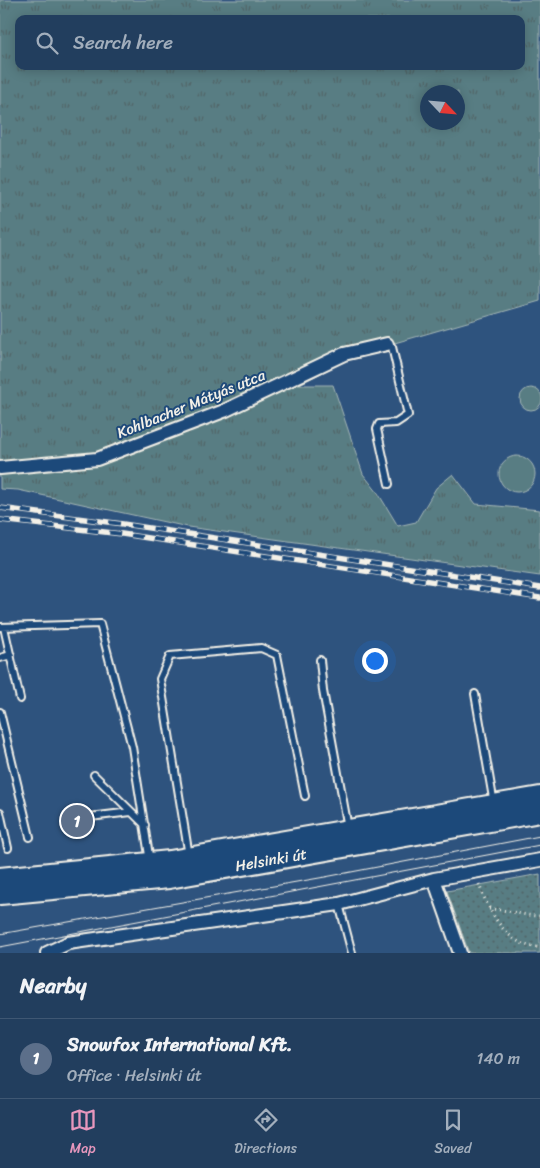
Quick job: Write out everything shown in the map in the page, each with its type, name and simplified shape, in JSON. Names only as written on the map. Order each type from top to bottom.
[{"type":"main road","name":"Helsinki út","points":[[0,878],[151,863],[540,797]]},
{"type":"main road","name":"Helsinki út","points":[[0,894],[169,878],[540,812]]},
{"type":"street","name":"Kohlbacher Mátyás utca","points":[[0,468],[96,459],[224,411],[344,354],[387,344]]},
{"type":"street","points":[[47,953],[68,943],[339,904],[434,879],[540,860]]},
{"type":"street","points":[[434,879],[460,953]]},
{"type":"lane","points":[[387,344],[392,348],[408,415],[396,423],[379,424],[377,429],[389,484]]},
{"type":"lane","points":[[20,699],[2,627],[100,624],[132,747],[151,863]]},
{"type":"lane","points":[[189,857],[160,679],[170,656],[261,648],[277,655],[305,796]]},
{"type":"lane","points":[[0,658],[10,656]]},
{"type":"lane","points":[[320,660],[348,830]]},
{"type":"lane","points":[[475,694],[495,805]]},
{"type":"lane","points":[[0,712],[30,838]]},
{"type":"lane","points":[[94,775],[145,825]]},
{"type":"lane","points":[[0,812],[8,848]]},
{"type":"lane","points":[[90,817],[131,812]]},
{"type":"lane","points":[[339,904],[352,953]]},
{"type":"path","points":[[483,897],[499,926],[517,941],[540,947]]},
{"type":"path","points":[[489,909],[504,909],[526,916],[540,916]]},
{"type":"green space","points":[[0,0],[540,0],[540,301],[360,353],[298,385],[333,385],[363,474],[378,493],[398,526],[416,522],[436,488],[453,474],[476,504],[540,510],[540,576],[188,527],[18,490],[0,489]]},
{"type":"green space","points":[[531,388],[539,391],[541,403],[539,407],[531,410],[523,407],[520,399],[523,391]]},
{"type":"green space","points":[[517,456],[530,461],[535,474],[530,487],[517,492],[504,487],[499,474],[504,461]]},
{"type":"green space","points":[[540,874],[540,953],[469,953],[447,891]]},
{"type":"tram line","points":[[0,934],[325,877],[540,836]]},
{"type":"tram line","points":[[0,947],[540,845]]},
{"type":"railway","points":[[0,508],[123,524],[540,588]]},
{"type":"railway","points":[[0,520],[122,534],[540,598]]},
{"type":"place","name":"Snowfox International Kft.","points":[[77,821]]}]
